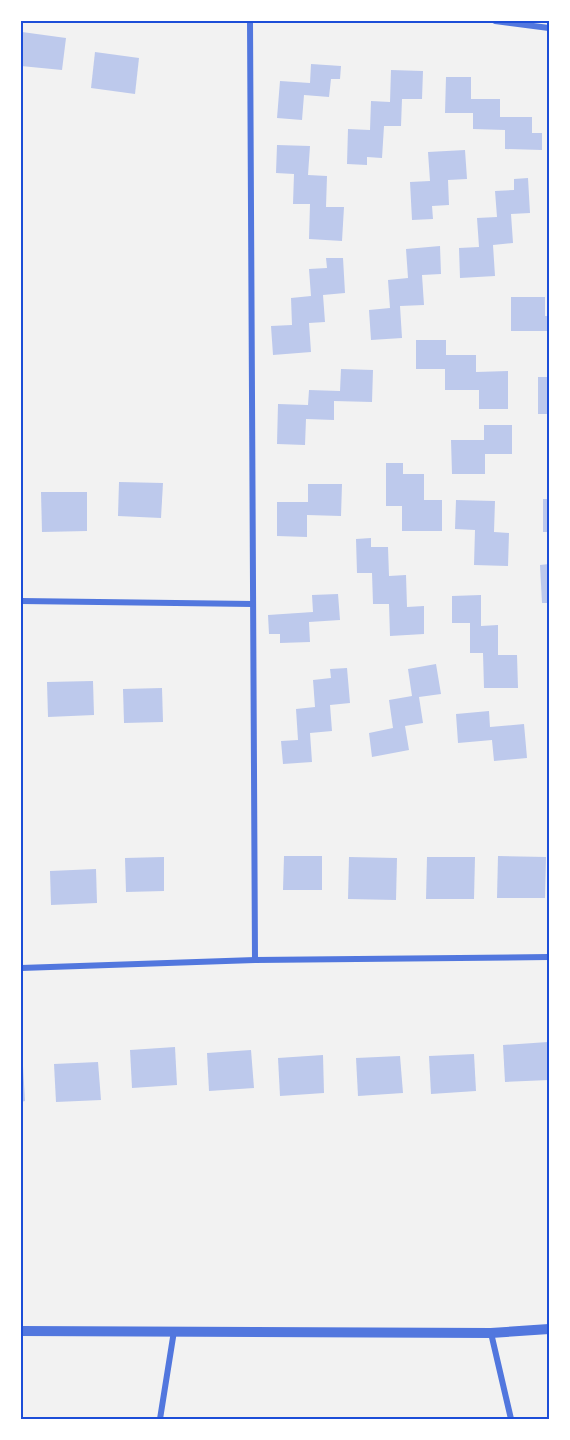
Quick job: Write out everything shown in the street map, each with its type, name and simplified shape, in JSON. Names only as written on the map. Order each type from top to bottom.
[{"type":"street","points":[[250,21],[255,960]]},
{"type":"street","points":[[495,21],[549,28]]},
{"type":"street","points":[[21,601],[254,604]]},
{"type":"street","points":[[21,968],[255,960],[549,957]]},
{"type":"street","points":[[21,1330],[491,1333],[549,1329]]},
{"type":"street","points":[[160,1419],[174,1331]]},
{"type":"street","points":[[491,1333],[511,1419]]},
{"type":"building","points":[[22,32],[66,38],[62,70],[21,66]]},
{"type":"building","points":[[95,52],[139,58],[135,94],[91,88]]},
{"type":"building","points":[[311,64],[341,66],[340,79],[331,79],[329,97],[304,95],[302,120],[277,118],[280,81],[310,83]]},
{"type":"building","points":[[391,70],[423,71],[422,99],[402,99],[401,126],[384,126],[382,158],[367,157],[367,165],[347,164],[348,129],[370,130],[371,101],[390,102]]},
{"type":"building","points":[[446,77],[471,77],[471,99],[500,99],[500,117],[532,117],[532,133],[542,133],[542,150],[505,149],[505,130],[473,129],[473,113],[445,113]]},
{"type":"building","points":[[277,145],[310,146],[308,175],[327,176],[326,207],[344,207],[342,241],[309,239],[310,204],[293,204],[294,174],[276,173]]},
{"type":"building","points":[[465,150],[467,179],[448,180],[449,205],[432,206],[433,219],[412,220],[410,182],[430,181],[428,152]]},
{"type":"building","points":[[528,178],[530,213],[511,214],[513,243],[493,245],[495,276],[460,278],[459,248],[479,247],[477,218],[497,217],[495,191],[514,190],[514,179]]},
{"type":"building","points":[[440,246],[441,274],[422,275],[424,305],[400,306],[402,338],[371,340],[369,310],[390,308],[388,280],[408,278],[406,249]]},
{"type":"building","points":[[326,258],[343,258],[345,293],[323,295],[325,322],[309,323],[311,352],[273,355],[271,326],[292,325],[291,298],[311,296],[309,269],[327,268]]},
{"type":"building","points":[[511,297],[545,297],[545,316],[549,316],[549,331],[511,331]]},
{"type":"building","points":[[416,340],[446,340],[446,355],[476,355],[476,372],[508,371],[508,409],[479,409],[479,390],[445,390],[445,369],[416,369]]},
{"type":"building","points":[[341,369],[373,370],[372,402],[334,401],[334,420],[306,419],[305,445],[277,444],[278,404],[308,405],[309,390],[340,391]]},
{"type":"building","points":[[538,377],[549,377],[549,414],[538,414]]},
{"type":"building","points":[[484,425],[512,425],[512,454],[485,454],[485,474],[452,474],[451,440],[484,440]]},
{"type":"building","points":[[386,463],[403,463],[403,474],[424,474],[424,500],[442,500],[442,531],[402,531],[402,506],[386,506]]},
{"type":"building","points":[[119,482],[163,483],[161,518],[118,516]]},
{"type":"building","points":[[308,484],[342,484],[341,516],[307,515],[307,537],[277,536],[277,502],[308,502]]},
{"type":"building","points":[[41,492],[87,492],[87,531],[42,532]]},
{"type":"building","points":[[543,499],[549,499],[549,532],[543,532]]},
{"type":"building","points":[[456,500],[495,501],[494,532],[509,533],[508,566],[474,565],[475,530],[455,529]]},
{"type":"building","points":[[371,538],[371,547],[388,547],[389,576],[406,575],[407,607],[424,606],[424,634],[390,636],[389,604],[373,604],[372,573],[357,573],[356,539]]},
{"type":"building","points":[[549,564],[549,603],[542,603],[540,565]]},
{"type":"building","points":[[338,594],[340,620],[309,622],[310,642],[280,643],[280,634],[269,634],[268,615],[313,612],[312,595]]},
{"type":"building","points":[[481,595],[481,626],[498,625],[498,655],[517,655],[518,688],[484,688],[483,653],[470,653],[470,623],[452,623],[452,596]]},
{"type":"building","points":[[436,664],[441,694],[419,697],[423,723],[405,726],[409,750],[372,757],[369,733],[393,728],[389,700],[412,696],[408,669]]},
{"type":"building","points":[[347,668],[350,703],[330,705],[332,731],[310,733],[312,762],[283,764],[281,741],[298,740],[296,709],[315,707],[313,680],[331,678],[330,669]]},
{"type":"building","points":[[93,681],[94,715],[48,717],[47,682]]},
{"type":"building","points":[[162,688],[163,722],[124,723],[123,689]]},
{"type":"building","points":[[489,711],[490,727],[524,724],[527,758],[494,761],[492,740],[458,743],[456,714]]},
{"type":"building","points":[[284,856],[322,856],[322,890],[283,890]]},
{"type":"building","points":[[498,856],[546,857],[545,898],[497,898]]},
{"type":"building","points":[[164,857],[164,891],[126,892],[125,858]]},
{"type":"building","points":[[349,857],[397,858],[396,900],[348,899]]},
{"type":"building","points":[[427,857],[475,857],[474,899],[426,899]]},
{"type":"building","points":[[96,869],[97,903],[51,905],[50,871]]},
{"type":"building","points":[[548,1042],[549,1080],[505,1082],[503,1045]]},
{"type":"building","points":[[175,1047],[177,1085],[132,1088],[130,1050]]},
{"type":"building","points":[[251,1050],[254,1088],[209,1091],[207,1053]]},
{"type":"building","points":[[474,1054],[476,1091],[431,1094],[429,1056]]},
{"type":"building","points":[[323,1055],[324,1093],[280,1096],[278,1058]]},
{"type":"building","points":[[400,1056],[403,1093],[358,1096],[356,1058]]},
{"type":"building","points":[[98,1062],[101,1100],[56,1102],[54,1064]]},
{"type":"building","points":[[21,1066],[23,1066],[25,1101],[21,1102]]}]
